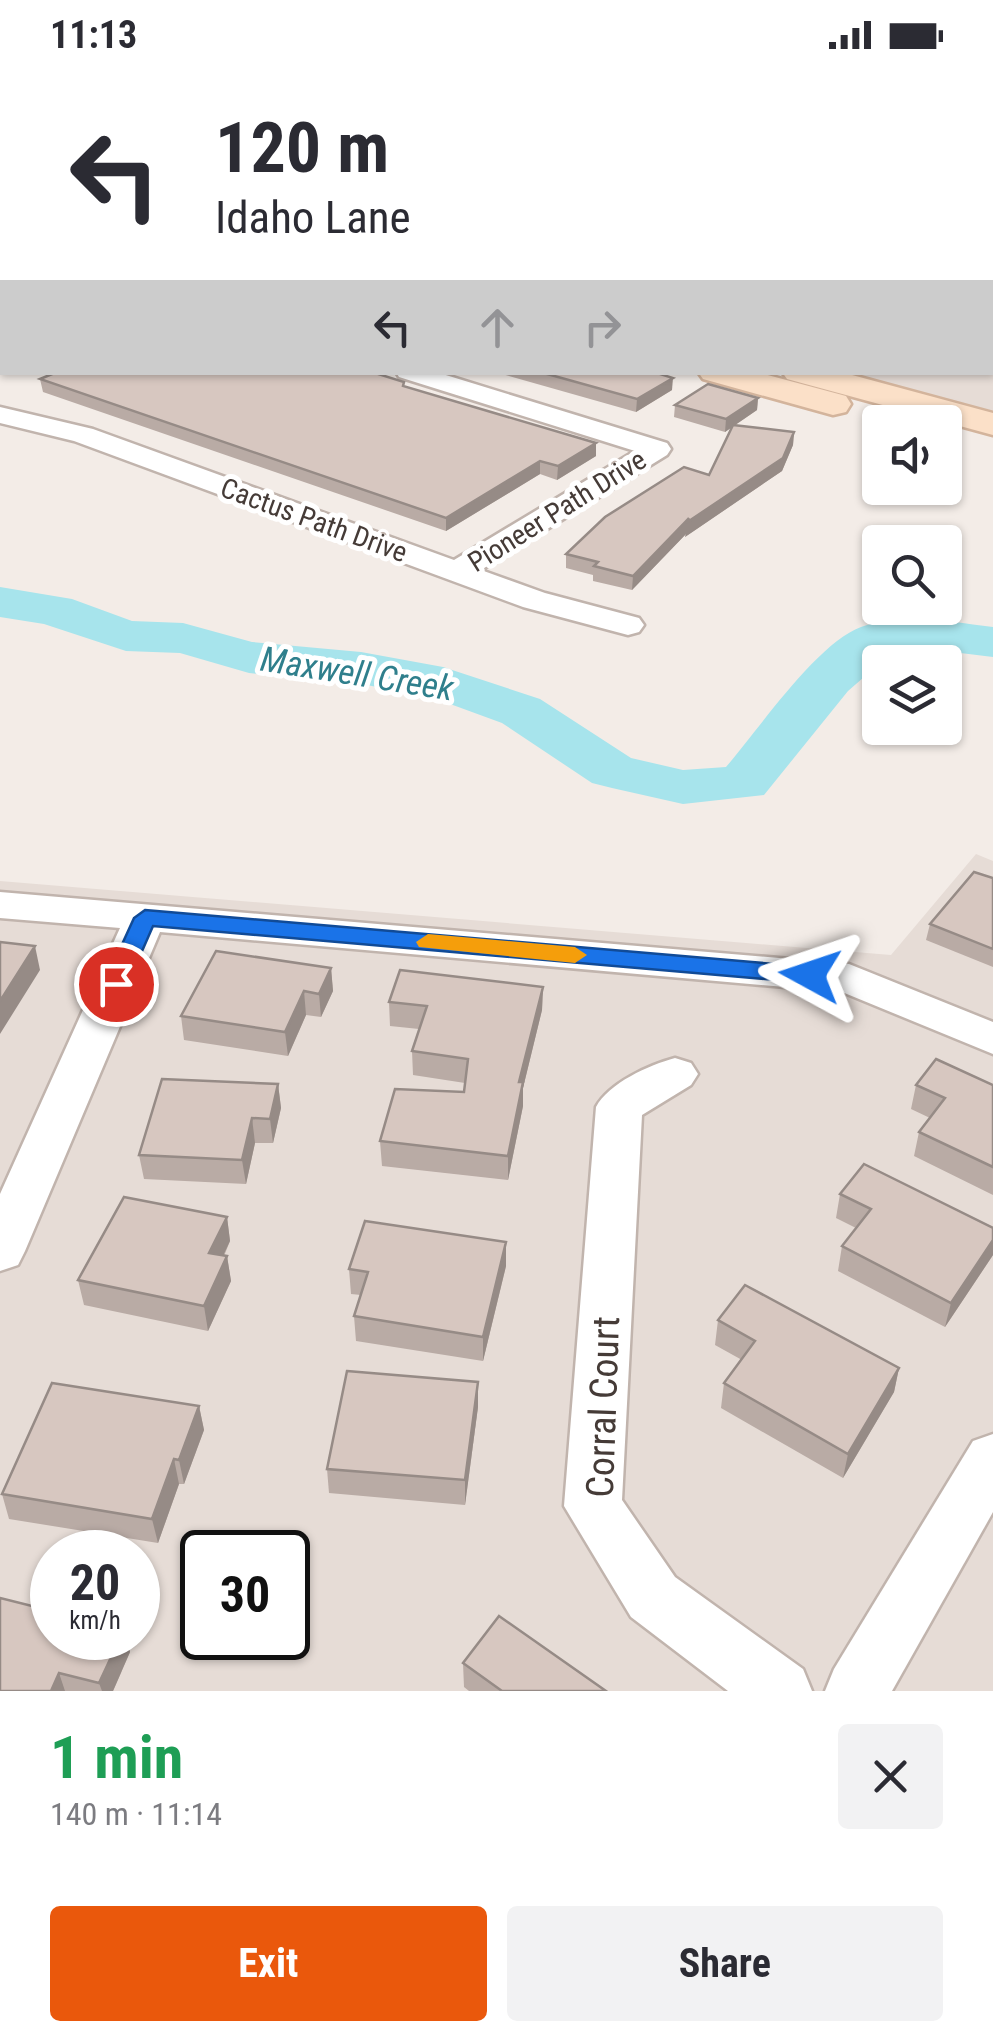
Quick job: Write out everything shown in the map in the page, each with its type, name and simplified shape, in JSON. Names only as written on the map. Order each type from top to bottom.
[{"type":"main road","points":[[726,375],[862,412]]},
{"type":"main road","points":[[811,375],[993,424]]},
{"type":"main road","points":[[962,440],[993,448]]},
{"type":"street","name":"Pioneer Path Drive","points":[[431,375],[657,449],[456,572]]},
{"type":"street","name":"Cactus Path Drive","points":[[0,415],[83,435],[534,600],[628,625]]},
{"type":"street","points":[[0,905],[848,978],[993,1039]]},
{"type":"street","points":[[0,1251],[145,918]]},
{"type":"street","name":"Corral Court","points":[[674,1074],[620,1107],[593,1506],[654,1597],[780,1691]]},
{"type":"street","points":[[857,1691],[993,1459]]},
{"type":"shaded area","points":[[852,375],[993,375],[993,411]]},
{"type":"shaded area","points":[[976,854],[993,861],[993,1691],[0,1691],[0,881],[891,955]]},
{"type":"building","points":[[50,375],[382,375],[404,382],[403,386],[596,443],[558,466],[540,461],[446,518],[40,379]]},
{"type":"building","points":[[551,375],[673,378],[637,399]]},
{"type":"building","points":[[708,384],[758,398],[726,419],[675,405]]},
{"type":"building","points":[[733,425],[794,432],[783,458],[686,523],[689,518],[633,576],[566,554],[605,517],[684,467],[709,475]]},
{"type":"building","points":[[974,872],[993,878],[993,949],[930,924]]},
{"type":"building","points":[[0,942],[35,946],[0,1001]]},
{"type":"building","points":[[216,951],[331,968],[319,994],[304,991],[285,1032],[181,1016]]},
{"type":"building","points":[[400,970],[543,987],[519,1082],[523,1082],[508,1156],[380,1141],[395,1089],[464,1092],[468,1059],[412,1051],[427,1006],[389,1002]]},
{"type":"building","points":[[936,1059],[993,1085],[993,1167],[919,1132],[945,1098],[916,1085]]},
{"type":"building","points":[[162,1079],[278,1084],[270,1119],[252,1118],[242,1160],[139,1155]]},
{"type":"building","points":[[864,1164],[993,1228],[993,1240],[951,1303],[842,1246],[871,1209],[840,1194]]},
{"type":"building","points":[[124,1197],[227,1217],[209,1253],[227,1256],[204,1306],[78,1280]]},
{"type":"building","points":[[365,1221],[506,1242],[483,1337],[354,1316],[368,1272],[349,1269]]},
{"type":"building","points":[[745,1285],[899,1368],[848,1454],[724,1383],[755,1341],[718,1320]]},
{"type":"building","points":[[347,1371],[478,1382],[465,1480],[327,1469]]},
{"type":"building","points":[[52,1383],[199,1406],[152,1519],[2,1494]]},
{"type":"building","points":[[0,1598],[30,1606],[30,1660],[110,1660],[99,1683],[59,1673],[51,1691],[0,1691]]},
{"type":"building","points":[[499,1616],[606,1691],[502,1691],[463,1663]]},
{"type":"waterway","name":"Maxwell Creek","points":[[0,602],[54,610],[126,636],[183,638],[249,657],[361,668],[443,683],[521,711],[612,771],[683,787],[743,783],[829,680],[865,645],[879,638],[921,634],[993,642]]},
{"type":"slow traffic","points":[[428,942],[575,955]]},
{"type":"route","points":[[116,984],[145,918],[810,975]]}]
